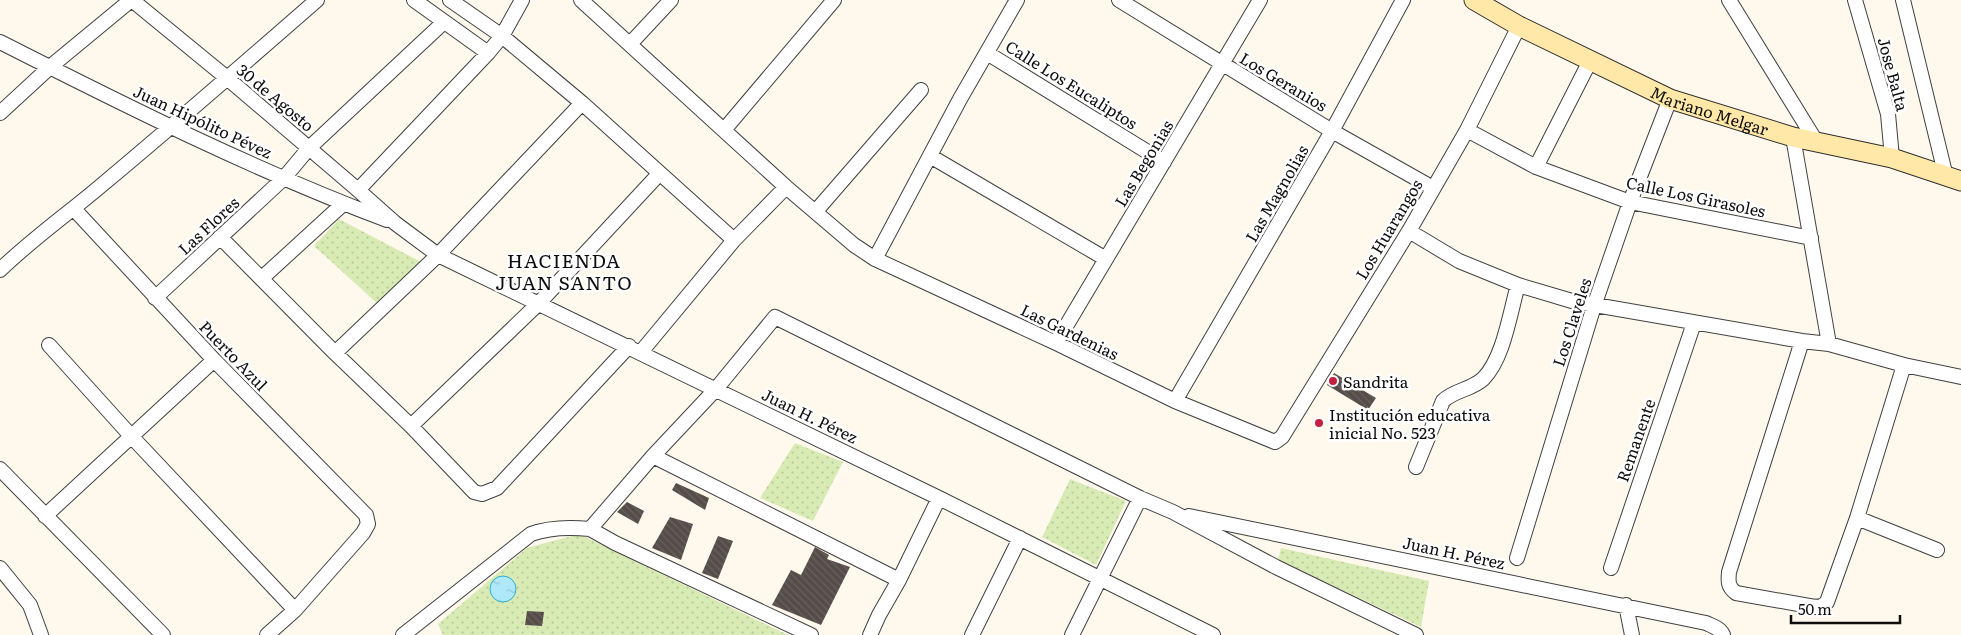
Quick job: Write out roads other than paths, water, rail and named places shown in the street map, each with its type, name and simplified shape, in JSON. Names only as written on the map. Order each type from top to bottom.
[{"type":"main road","name":"Mariano Melgar","points":[[1474,0],[1519,26],[1670,99],[1793,137],[1892,158],[1954,179]]},
{"type":"street","points":[[0,113],[50,67],[132,0]]},
{"type":"street","name":"30 de Agosto","points":[[132,0],[227,78],[395,223]]},
{"type":"street","points":[[0,270],[172,126],[317,0]]},
{"type":"street","points":[[414,0],[488,53]]},
{"type":"street","points":[[450,0],[502,36],[582,103],[734,240]]},
{"type":"street","points":[[358,190],[488,53],[502,36],[522,0]]},
{"type":"street","name":"Las Gardenias","points":[[581,0],[786,187],[854,245],[875,259],[1056,343],[1175,401],[1275,442]]},
{"type":"street","points":[[630,44],[671,0]]},
{"type":"street","points":[[724,130],[834,0]]},
{"type":"street","points":[[875,259],[1017,0]]},
{"type":"street","name":"Los Geranios","points":[[1119,0],[1332,131],[1433,188]]},
{"type":"street","name":"Las Begonias","points":[[1056,343],[1260,0]]},
{"type":"street","name":"Las Magnolias","points":[[1175,401],[1332,131],[1403,0]]},
{"type":"street","points":[[1729,0],[1817,143]]},
{"type":"street","name":"Jose Balta","points":[[1855,0],[1888,114],[1892,158]]},
{"type":"street","points":[[1902,0],[1954,179]]},
{"type":"street","name":"Las Flores","points":[[155,298],[284,178],[309,148],[444,22]]},
{"type":"street","name":"Los Huarangos","points":[[1275,442],[1282,437],[1409,230],[1467,130],[1519,26]]},
{"type":"street","name":"Juan Hipólito Pévez","points":[[0,42],[284,178],[343,204],[395,223]]},
{"type":"street","name":"Calle Los Eucaliptos","points":[[987,53],[1164,162]]},
{"type":"street","points":[[1536,167],[1590,61]]},
{"type":"street","points":[[816,211],[921,90]]},
{"type":"street","name":"Los Claveles","points":[[1517,558],[1594,306],[1630,202],[1670,99]]},
{"type":"street","points":[[335,354],[438,255],[582,103]]},
{"type":"street","name":"Calle Los Girasoles","points":[[1467,130],[1536,167],[1630,202],[1811,238]]},
{"type":"street","points":[[1793,137],[1829,344]]},
{"type":"street","points":[[930,156],[1106,259]]},
{"type":"street","points":[[411,426],[539,303],[659,174]]},
{"type":"street","points":[[220,237],[335,354],[411,426],[474,492],[482,494],[497,488],[635,349],[734,240],[786,187]]},
{"type":"street","points":[[262,278],[343,204]]},
{"type":"street","name":"Puerto Azul","points":[[74,209],[214,360],[366,515],[368,524],[363,533],[295,610]]},
{"type":"street","name":"Juan H. Pérez","points":[[395,223],[438,255],[939,498],[1213,635]]},
{"type":"street","points":[[1409,230],[1459,261],[1518,285],[1594,306],[1829,344],[1904,365],[1961,377]]},
{"type":"street","points":[[1416,467],[1443,401],[1450,394],[1474,386],[1484,378],[1498,357],[1518,285]]},
{"type":"street","points":[[590,529],[653,456],[716,389],[772,318],[778,317],[1140,498],[1173,512],[1276,567],[1416,635]]},
{"type":"street","name":"Remanente","points":[[1611,568],[1694,323]]},
{"type":"street","points":[[1802,341],[1730,572],[1728,582],[1731,589],[1736,593],[1815,607],[1822,606],[1827,602],[1857,518],[1904,365]]},
{"type":"street","points":[[49,345],[295,610],[267,635]]},
{"type":"street","points":[[45,516],[214,360]]},
{"type":"street","points":[[653,456],[899,580]]},
{"type":"street","points":[[3,477],[45,516],[164,635]]},
{"type":"street","points":[[870,635],[939,498]]},
{"type":"street","points":[[1072,635],[1140,498]]},
{"type":"street","name":"Juan H. Pérez","points":[[1173,512],[1626,605],[1706,623],[1714,626],[1723,635]]},
{"type":"street","points":[[1857,518],[1937,550]]},
{"type":"street","points":[[409,634],[531,534],[542,529],[554,528],[590,529],[615,543],[810,635]]},
{"type":"street","points":[[972,635],[1020,538]]},
{"type":"street","points":[[0,568],[30,605],[41,635]]},
{"type":"street","points":[[1626,605],[1632,635]]},
{"type":"water","points":[[503,576],[513,579],[516,589],[513,599],[503,602],[493,599],[490,589],[493,579]]},
{"type":"place","name":"Sandrita","points":[[1333,381]]},
{"type":"place","name":"Institución educativa inicial No. 523","points":[[1319,423]]},
{"type":"district","name":"HACIENDA JUAN SANTO","points":[[564,271]]}]
